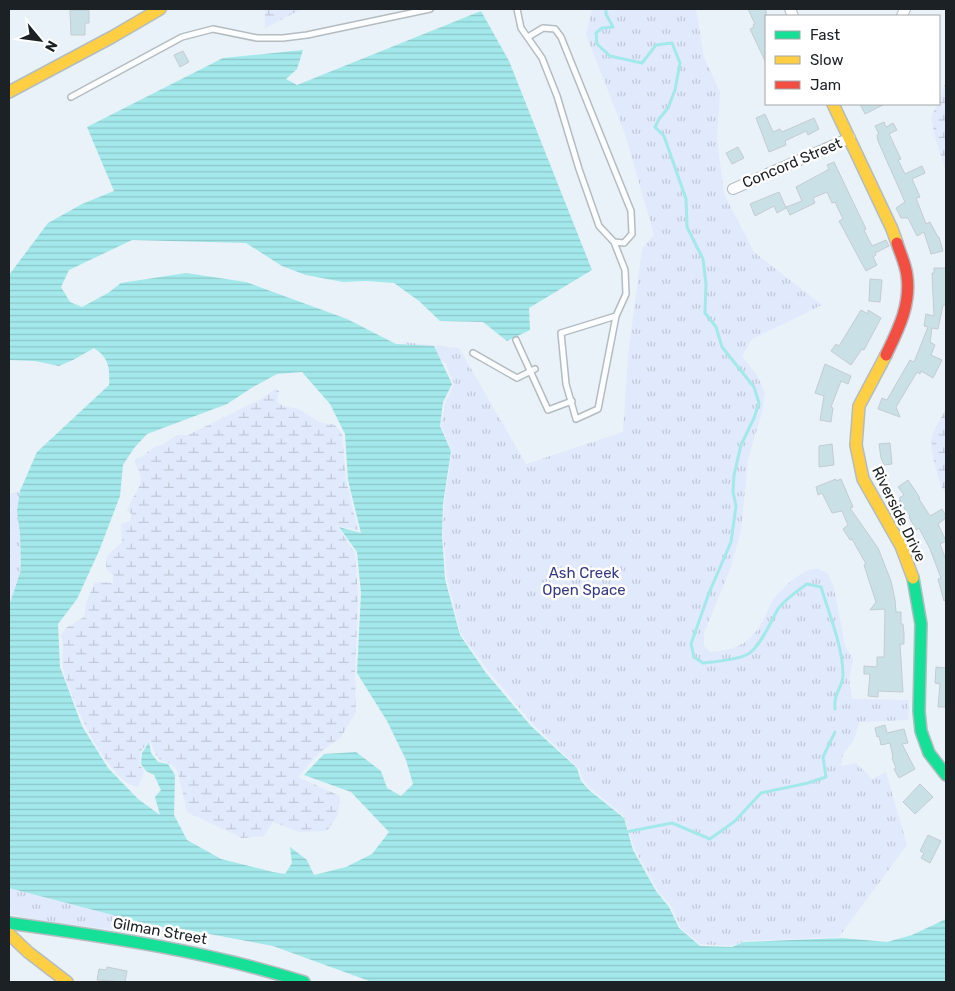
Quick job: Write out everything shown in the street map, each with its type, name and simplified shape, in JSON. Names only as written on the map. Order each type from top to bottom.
[{"type":"street","points":[[9,92],[112,38],[160,9]]},
{"type":"street","name":"Riverside Drive","points":[[834,105],[892,228],[905,267],[907,286],[905,309],[900,326],[859,406],[856,435],[857,456],[863,479],[901,546],[914,580],[921,624],[919,711],[921,731],[929,753],[946,774]]},
{"type":"street","name":"Concord Street","points":[[734,189],[850,138]]},
{"type":"street","name":"Gilman Street","points":[[9,923],[192,950],[278,973],[304,982]]},
{"type":"street","points":[[9,934],[28,952],[67,982]]},
{"type":"lane","points":[[71,98],[182,37],[213,29],[257,38],[306,36],[430,9]]},
{"type":"lane","points":[[516,9],[521,28],[542,58],[557,96],[579,169],[599,226],[614,242],[625,270],[626,294],[616,316],[598,408],[576,419],[566,384],[561,333],[616,316]]},
{"type":"lane","points":[[528,37],[543,28],[555,29],[561,37],[631,211],[632,234],[624,243],[614,242]]},
{"type":"lane","points":[[516,340],[533,370],[548,410],[572,401]]},
{"type":"lane","points":[[473,354],[517,378],[533,370]]},
{"type":"green space","points":[[265,9],[302,9],[265,28]]},
{"type":"green space","name":"Ash Creek Open Space","points":[[592,9],[696,9],[704,57],[720,92],[717,138],[724,194],[754,252],[822,305],[752,339],[742,356],[757,375],[765,393],[762,412],[748,459],[741,530],[730,569],[704,633],[704,646],[710,652],[727,650],[743,643],[756,631],[772,602],[786,586],[806,571],[818,569],[828,574],[834,588],[845,646],[853,659],[849,678],[852,699],[909,700],[908,720],[859,722],[854,740],[843,754],[841,766],[856,763],[872,779],[886,772],[907,845],[839,937],[744,941],[731,946],[700,944],[681,928],[671,906],[658,891],[635,850],[624,816],[590,788],[583,780],[579,769],[533,724],[489,672],[461,634],[447,579],[443,534],[444,505],[452,451],[441,425],[445,403],[454,384],[445,362],[402,342],[459,348],[526,464],[623,432],[628,356],[642,249],[654,235],[625,134],[586,35]]},
{"type":"green space","points":[[944,85],[946,85],[946,171],[931,119],[937,105],[940,105]]},
{"type":"green space","points":[[275,389],[279,391],[277,401],[283,406],[298,409],[323,423],[334,424],[342,434],[346,480],[358,530],[337,526],[355,553],[358,595],[355,673],[356,712],[341,737],[319,753],[298,777],[340,796],[338,815],[327,831],[299,832],[273,822],[264,836],[242,838],[187,812],[176,769],[158,757],[150,740],[141,751],[139,764],[144,771],[137,787],[125,781],[113,769],[91,736],[73,699],[63,669],[61,635],[66,628],[84,617],[86,603],[95,582],[113,583],[113,575],[106,568],[107,556],[122,542],[121,524],[130,521],[132,514],[127,511],[141,481],[136,458],[140,458],[156,446],[162,445],[177,435],[188,435],[263,398]]},
{"type":"green space","points":[[946,409],[946,495],[940,483],[935,465],[932,439]]},
{"type":"green space","points":[[20,491],[17,511],[20,533],[21,570],[9,606],[9,494]]},
{"type":"green space","points":[[9,888],[155,926],[183,929],[180,939],[38,920],[9,914]]},
{"type":"water","points":[[481,11],[509,61],[592,270],[529,308],[530,330],[507,341],[483,322],[440,321],[419,301],[394,283],[343,282],[306,275],[282,266],[246,243],[132,240],[69,270],[61,287],[70,302],[82,307],[108,293],[121,283],[186,273],[246,282],[347,319],[396,344],[434,346],[452,384],[443,402],[440,426],[451,451],[443,504],[442,535],[445,579],[460,635],[486,673],[531,726],[577,768],[581,781],[589,790],[624,818],[633,850],[656,891],[669,907],[679,928],[700,946],[732,947],[743,942],[842,938],[887,942],[912,935],[946,919],[946,982],[372,982],[273,946],[183,929],[155,926],[9,888],[9,606],[21,570],[20,533],[17,511],[20,491],[37,452],[109,385],[109,368],[103,356],[94,348],[59,366],[35,361],[9,360],[9,275],[48,223],[82,204],[114,191],[87,127],[223,58],[303,50],[297,69],[286,79],[297,85]],"holes":[[[302,372],[330,404],[345,434],[348,480],[361,533],[339,527],[357,552],[361,593],[357,673],[387,721],[406,760],[413,784],[401,796],[387,788],[381,771],[356,752],[324,754],[304,775],[351,792],[389,832],[372,854],[346,867],[314,875],[307,860],[290,847],[292,863],[285,874],[221,859],[187,840],[174,815],[175,775],[168,764],[158,762],[151,753],[149,742],[142,753],[141,764],[146,771],[154,775],[161,790],[155,797],[160,815],[138,799],[108,768],[82,726],[60,667],[58,624],[77,599],[99,551],[120,496],[123,465],[134,448],[147,434],[227,404],[277,374]]]},
{"type":"building","points":[[748,9],[766,9],[765,61],[750,29],[755,24]]},
{"type":"building","points":[[70,10],[89,10],[89,23],[85,23],[85,35],[71,35]]},
{"type":"building","points":[[183,51],[189,62],[180,67],[174,55]]},
{"type":"building","points":[[860,105],[883,105],[865,114]]},
{"type":"building","points":[[765,114],[773,132],[780,129],[782,132],[814,118],[819,129],[808,135],[806,131],[785,141],[786,145],[769,152],[756,118]]},
{"type":"building","points":[[884,122],[886,127],[893,123],[897,130],[889,134],[901,159],[898,160],[905,174],[922,166],[925,173],[912,179],[920,197],[916,198],[926,224],[930,222],[939,237],[943,251],[931,254],[924,232],[917,236],[908,218],[901,218],[896,208],[905,202],[878,141],[877,135],[879,134],[875,126]]},
{"type":"building","points":[[738,147],[744,158],[732,164],[726,153]]},
{"type":"building","points":[[834,162],[866,229],[864,230],[872,246],[886,240],[889,246],[875,253],[876,255],[873,257],[877,265],[866,271],[839,221],[843,219],[835,202],[832,203],[827,192],[813,198],[815,203],[790,215],[786,207],[802,201],[796,187],[829,169],[827,165]]},
{"type":"building","points":[[779,192],[786,208],[777,213],[774,206],[755,216],[750,204]]},
{"type":"building","points":[[934,268],[946,268],[946,305],[943,305],[938,329],[932,328],[930,342],[935,345],[931,355],[942,360],[933,378],[921,371],[920,374],[917,372],[896,407],[900,417],[878,409],[882,398],[887,400],[910,360],[914,362],[928,327],[924,326],[926,314],[934,316],[932,273],[934,273]]},
{"type":"building","points":[[870,279],[882,280],[880,302],[869,301]]},
{"type":"building","points":[[861,310],[868,314],[868,310],[881,318],[864,350],[862,349],[851,365],[831,351],[836,344],[839,346]]},
{"type":"building","points":[[825,364],[851,376],[848,384],[841,381],[831,407],[833,408],[831,422],[820,420],[824,396],[815,393]]},
{"type":"building","points":[[890,443],[892,464],[884,465],[879,444]]},
{"type":"building","points":[[832,444],[834,465],[819,467],[819,446]]},
{"type":"building","points":[[836,479],[836,481],[841,479],[853,507],[850,508],[878,548],[891,581],[896,612],[901,612],[901,624],[903,624],[904,634],[904,644],[900,644],[903,692],[878,691],[878,697],[868,696],[870,674],[864,674],[864,666],[877,667],[877,657],[884,657],[885,609],[870,610],[876,602],[864,565],[866,564],[852,539],[850,540],[843,529],[848,525],[842,511],[832,513],[822,493],[818,495],[816,487]]},
{"type":"building","points":[[908,480],[930,516],[942,509],[946,516],[938,524],[946,541],[940,544],[946,560],[946,600],[944,601],[938,579],[941,578],[930,549],[919,528],[916,530],[910,516],[899,501],[901,500],[899,498],[904,495],[898,487]]},
{"type":"building","points":[[936,667],[946,668],[946,707],[938,707],[940,684],[935,683]]},
{"type":"building","points":[[885,725],[887,733],[904,729],[908,743],[902,744],[915,769],[899,778],[894,769],[896,768],[892,758],[890,743],[881,745],[879,736],[877,737],[875,728]]},
{"type":"building","points":[[920,784],[933,797],[915,814],[903,802]]},
{"type":"building","points":[[928,835],[941,841],[930,863],[921,858],[924,853],[920,851]]},
{"type":"building","points":[[107,967],[127,971],[125,982],[97,980],[99,969],[106,970]]},
{"type":"waterway","points":[[606,9],[606,14],[613,27],[602,28],[596,33],[597,44],[610,56],[642,63],[656,45],[672,43],[680,63],[675,90],[668,108],[655,127],[664,136],[686,199],[687,227],[703,259],[706,284],[705,313],[716,327],[722,347],[754,387],[759,403],[741,445],[734,475],[733,492],[736,506],[731,542],[709,593],[691,644],[694,657],[703,663],[742,657],[751,652],[759,643],[781,605],[807,584],[821,587],[841,653],[843,679],[835,699],[835,709]]},
{"type":"waterway","points":[[626,832],[672,823],[710,839],[735,821],[761,793],[808,783],[826,777],[823,757],[835,732]]},
{"type":"traffic: fast","points":[[913,578],[921,624],[919,711],[921,731],[929,753],[946,775]]},
{"type":"traffic: fast","points":[[9,923],[195,953],[304,982]]},
{"type":"traffic: slow","points":[[9,92],[160,9]]},
{"type":"traffic: slow","points":[[833,105],[897,243]]},
{"type":"traffic: slow","points":[[886,355],[859,406],[856,445],[863,479],[901,546],[913,578]]},
{"type":"traffic: slow","points":[[9,934],[28,952],[67,982]]},
{"type":"traffic: jam","points":[[886,355],[902,317],[908,287],[904,263],[897,243]]}]
